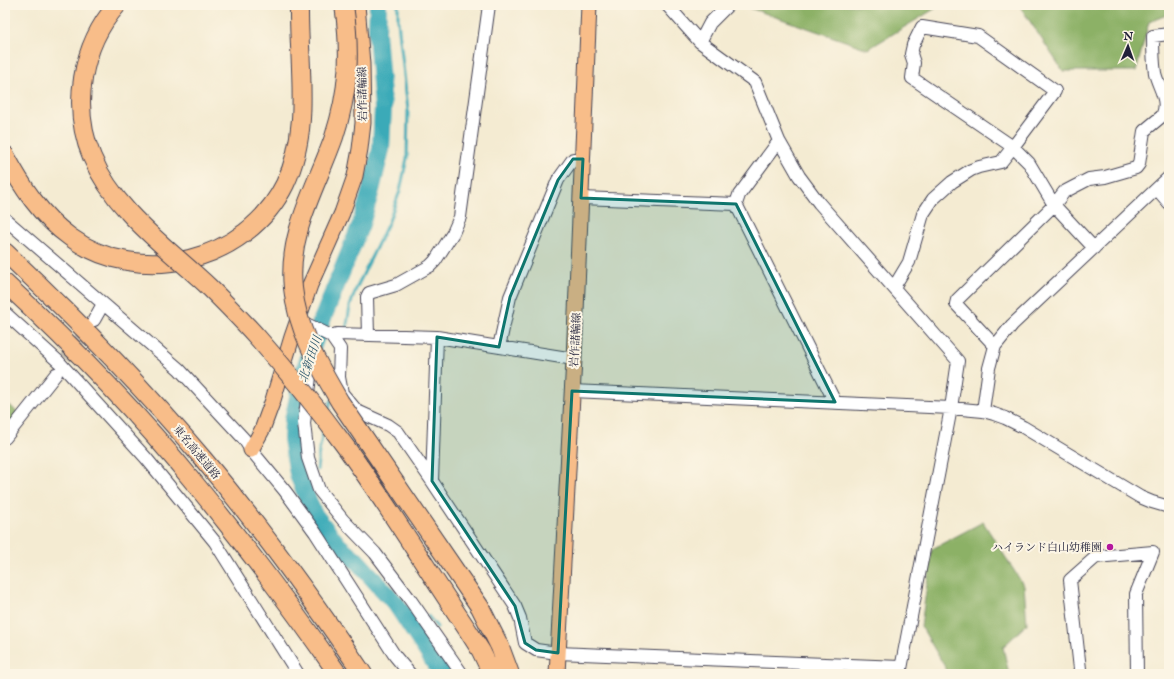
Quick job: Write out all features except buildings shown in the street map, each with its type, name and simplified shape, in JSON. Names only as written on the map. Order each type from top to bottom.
[{"type":"highway","points":[[117,5],[103,24],[93,42],[86,60],[83,78],[82,117],[91,156],[100,173],[123,206],[166,249],[210,288],[239,318],[322,414],[346,447],[467,629],[492,674]]},
{"type":"highway","points":[[5,156],[28,195],[54,225],[70,238],[105,256],[145,264],[166,263],[206,254],[226,245],[244,234],[260,219],[285,184],[292,164],[298,142],[301,119],[299,5]]},
{"type":"highway","points":[[344,5],[349,47],[345,94],[333,138],[310,194],[298,230],[292,268],[295,305],[301,327],[309,347],[340,402],[480,607],[500,647],[510,674]]},
{"type":"highway","name":"東名高速道路","points":[[5,252],[56,300],[109,354],[204,460],[261,531],[311,598],[363,674]]},
{"type":"highway","name":"東名高速道路","points":[[5,283],[48,323],[99,375],[195,484],[238,537],[338,674]]},
{"type":"main road","name":"岩作諸輪線","points":[[251,450],[262,430],[273,400],[310,285],[342,214],[355,176],[363,123],[362,64],[357,5]]},
{"type":"main road","name":"岩作諸輪線","points":[[557,674],[574,359],[589,5]]},
{"type":"street","points":[[368,335],[367,297],[369,293],[396,285],[430,266],[435,261],[457,226],[460,217],[489,5]]},
{"type":"street","points":[[298,320],[330,336],[340,349],[340,377],[342,393],[357,411],[388,425],[398,432],[516,606],[525,643],[536,650],[558,653],[900,670],[951,408],[958,361],[819,203],[799,176],[779,141],[755,82],[700,42],[667,5]]},
{"type":"street","points":[[700,42],[710,23],[728,5]]},
{"type":"street","points":[[894,287],[909,262],[923,214],[933,199],[952,182],[971,170],[979,166],[1001,162],[1013,147],[1055,91],[978,36],[922,27],[913,45],[911,54],[914,63],[912,78],[1013,147],[1029,163],[1054,205],[1094,248]]},
{"type":"street","points":[[995,346],[956,304],[957,300],[1054,205],[1064,192],[1089,179],[1105,177],[1136,168],[1139,164],[1144,131],[1164,113],[1164,94],[1156,75],[1153,50],[1154,36],[1169,34]]},
{"type":"street","points":[[779,141],[739,195],[736,204],[835,402]]},
{"type":"street","points":[[499,347],[510,298],[558,180],[573,159],[583,159]]},
{"type":"street","points":[[983,411],[989,368],[995,346],[1012,325],[1169,177]]},
{"type":"street","points":[[1157,189],[1169,203]]},
{"type":"street","points":[[581,198],[736,204]]},
{"type":"street","points":[[5,219],[179,368],[244,440],[285,491],[315,532],[395,656],[410,674]]},
{"type":"street","points":[[94,320],[103,304]]},
{"type":"street","points":[[5,313],[59,362],[146,458],[215,542],[298,674]]},
{"type":"street","points":[[317,329],[304,423],[308,458],[319,490],[343,520],[375,553],[409,598],[462,674]]},
{"type":"street","points":[[330,336],[337,334],[437,337],[574,359]]},
{"type":"street","points":[[432,480],[437,337]]},
{"type":"street","points":[[5,438],[56,374]]},
{"type":"street","points":[[572,391],[835,402],[983,411],[994,414],[1023,428],[1140,497],[1169,507]]},
{"type":"street","points":[[1079,674],[1080,669],[1070,580],[1096,557],[1153,552],[1136,594],[1137,674]]},
{"type":"highlighted area","points":[[573,159],[583,159],[581,198],[736,204],[835,402],[572,391],[558,653],[536,650],[525,643],[515,606],[432,481],[437,337],[499,347],[510,297],[558,180]]},
{"type":"green space","points":[[747,5],[941,5],[868,49],[747,7]]},
{"type":"green space","points":[[1019,5],[1169,5],[1169,14],[1149,22],[1136,71],[1063,71]]},
{"type":"green space","points":[[5,400],[20,415],[5,433]]},
{"type":"green space","points":[[983,522],[1024,586],[1027,624],[1003,647],[1009,674],[949,674],[921,626],[932,549]]},
{"type":"waterway","name":"北新田川","points":[[378,5],[377,32],[383,108],[381,149],[361,224],[320,325],[303,374],[293,420],[292,439],[298,474],[313,513],[339,546],[357,561],[396,604],[442,674]]},
{"type":"waterway","points":[[346,331],[350,306],[356,289],[389,221],[400,191],[407,158],[408,110],[398,21],[398,5]]},
{"type":"waterway","points":[[328,413],[331,401]]},
{"type":"waterway","points":[[317,470],[324,428]]},
{"type":"waterway","points":[[428,616],[437,627]]},
{"type":"tunnel","points":[[56,373],[89,326]]},
{"type":"place","name":"ハイランド白山幼稚園","points":[[1110,547]]}]
